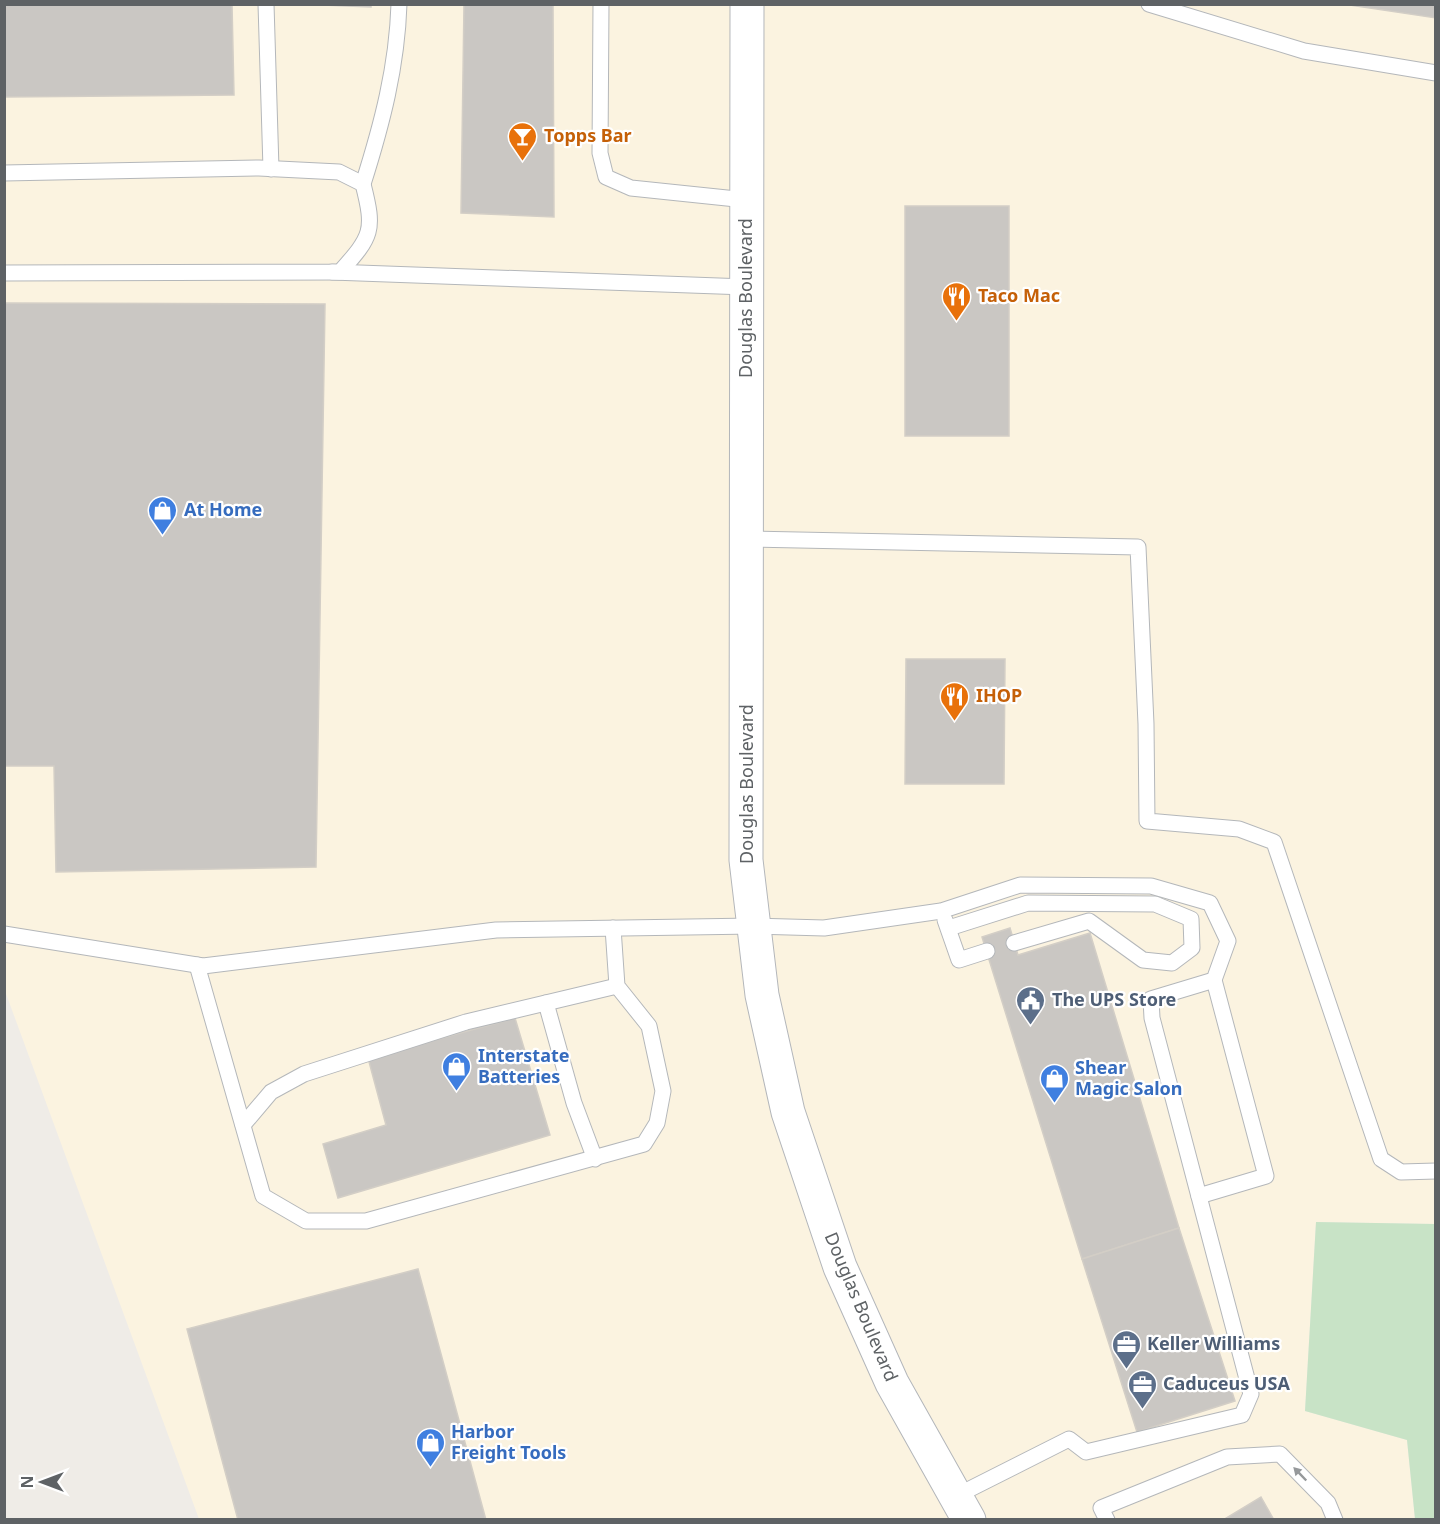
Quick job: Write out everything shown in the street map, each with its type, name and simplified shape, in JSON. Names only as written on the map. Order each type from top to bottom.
[{"type":"main road","name":"Douglas Boulevard","points":[[747,4],[746,860],[762,995],[788,1112],[840,1267],[892,1383],[962,1508]]},
{"type":"lane","points":[[266,4],[271,169]]},
{"type":"lane","points":[[4,273],[340,272],[365,243],[371,217],[363,184],[384,120],[398,49],[399,4]]},
{"type":"lane","points":[[601,4],[600,153],[606,177],[631,188],[746,200]]},
{"type":"lane","points":[[1149,4],[1304,51],[1436,73]]},
{"type":"lane","points":[[4,173],[271,169],[339,172],[363,184]]},
{"type":"lane","points":[[332,272],[746,287]]},
{"type":"lane","points":[[746,539],[1138,547],[1146,724],[1147,821],[1239,828],[1274,842],[1381,1159],[1401,1172],[1436,1171]]},
{"type":"lane","points":[[4,934],[197,965],[496,930],[754,926],[824,928],[941,911],[1020,885],[1151,886],[1210,903],[1228,941],[1214,981],[1266,1176],[1199,1196]]},
{"type":"lane","points":[[949,928],[1028,903],[1155,904],[1191,919],[1192,948],[1172,963],[1143,960],[1089,921],[1014,943]]},
{"type":"lane","points":[[941,911],[959,960],[987,951]]},
{"type":"lane","points":[[197,965],[263,1196],[306,1221],[366,1221],[595,1160],[645,1144],[657,1123],[663,1091],[649,1026],[617,986],[613,928]]},
{"type":"lane","points":[[962,1508],[1069,1439],[1086,1452],[1242,1415],[1251,1394],[1152,1018],[1151,999],[1214,981]]},
{"type":"lane","points":[[243,1125],[271,1092],[304,1074],[466,1022],[617,986]]},
{"type":"lane","points":[[546,1003],[574,1103],[595,1160]]},
{"type":"lane","points":[[1104,1514],[1227,1457],[1280,1454],[1328,1503],[1335,1520]]},
{"type":"shaded area","points":[[5,5],[1435,5],[1435,1224],[1316,1222],[1305,1411],[1407,1440],[1415,1519],[199,1519],[5,991]]},
{"type":"green space","points":[[1316,1222],[1435,1224],[1435,1519],[1415,1519],[1407,1440],[1305,1411]]},
{"type":"building","points":[[4,4],[232,4],[234,95],[4,97]]},
{"type":"building","points":[[298,4],[371,4],[371,7]]},
{"type":"building","points":[[464,4],[553,4],[554,217],[461,213]]},
{"type":"building","points":[[1343,4],[1436,4],[1436,18]]},
{"type":"building","name":"Taco Mac","points":[[905,206],[1009,206],[1009,436],[905,436]]},
{"type":"building","name":"At Home","points":[[4,303],[325,304],[316,867],[56,872],[54,766],[4,766]]},
{"type":"building","name":"IHOP","points":[[906,659],[1005,659],[1004,784],[905,784]]},
{"type":"building","points":[[1010,928],[1018,955],[1090,933],[1179,1228],[1082,1259],[982,937]]},
{"type":"building","name":"Interstate Batteries","points":[[515,1018],[550,1135],[338,1198],[323,1144],[386,1125],[368,1058]]},
{"type":"building","points":[[1179,1228],[1235,1401],[1137,1432],[1082,1259]]},
{"type":"building","points":[[418,1269],[486,1520],[238,1520],[187,1329]]},
{"type":"building","points":[[1261,1497],[1274,1520],[1223,1520]]},
{"type":"place","name":"Topps Bar","points":[[523,162]]},
{"type":"place","name":"Taco Mac","points":[[957,322]]},
{"type":"place","name":"At Home","points":[[163,536]]},
{"type":"place","name":"IHOP","points":[[955,722]]},
{"type":"place","name":"The UPS Store","points":[[1031,1026]]},
{"type":"place","name":"Interstate Batteries","points":[[457,1092]]},
{"type":"place","name":"Shear Magic Salon","points":[[1054,1104]]},
{"type":"place","name":"Keller Williams","points":[[1126,1370]]},
{"type":"place","name":"Caduceus USA","points":[[1142,1410]]},
{"type":"place","name":"Harbor Freight Tools","points":[[430,1468]]}]
